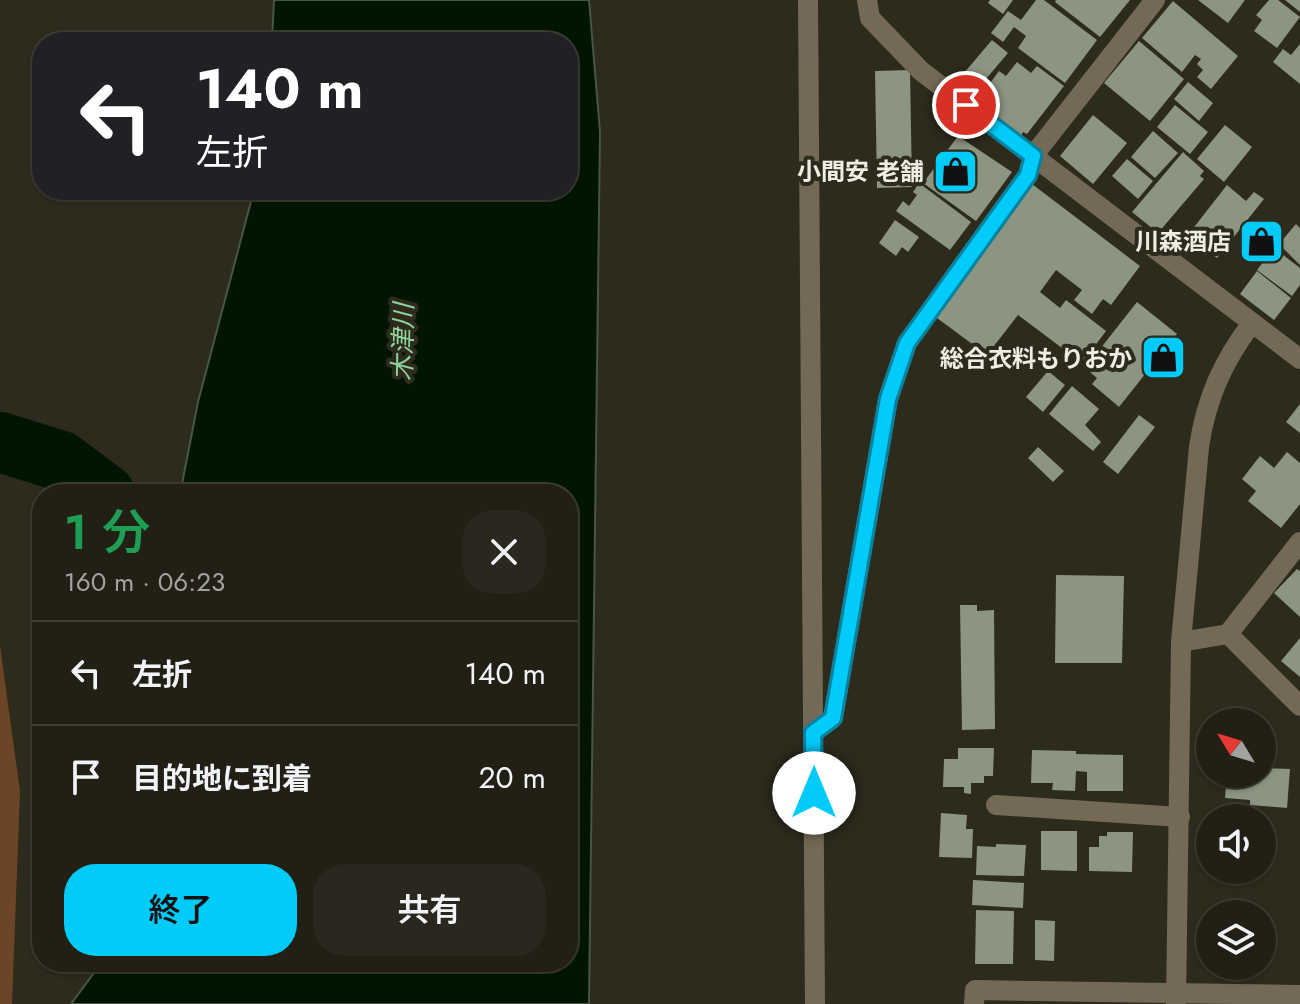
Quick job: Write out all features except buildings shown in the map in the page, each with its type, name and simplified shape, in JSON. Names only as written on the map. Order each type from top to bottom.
[{"type":"street","points":[[808,0],[815,1004]]},
{"type":"street","points":[[867,0],[870,18],[921,71],[1300,359]]},
{"type":"street","points":[[813,733],[833,718],[888,399],[907,343],[1028,175],[1033,156],[1155,0]]},
{"type":"street","points":[[1176,999],[1181,642],[1203,419],[1223,366],[1252,323]]},
{"type":"street","points":[[1181,642],[1228,634],[1300,542]]},
{"type":"street","points":[[1228,634],[1300,706]]},
{"type":"street","points":[[996,805],[1180,817]]},
{"type":"street","points":[[974,1004],[975,990],[1176,999],[1300,995]]},
{"type":"shaded area","points":[[0,646],[20,791],[12,1004],[0,1004]]},
{"type":"water","name":"木津川","points":[[274,0],[589,0],[600,132],[589,1004],[71,1004],[95,972],[578,972],[578,484],[182,484],[198,402],[251,200],[578,200],[578,32],[272,32]]},
{"type":"waterway","points":[[0,442],[61,461],[92,484]]},
{"type":"place","name":"小間安 老舗","points":[[955,171]]},
{"type":"place","name":"川森酒店","points":[[1262,241]]},
{"type":"place","name":"総合衣料もりおか","points":[[1163,358]]},
{"type":"route","points":[[814,793],[813,733],[833,718],[888,399],[907,343],[1028,175],[1033,156],[966,105]]}]
